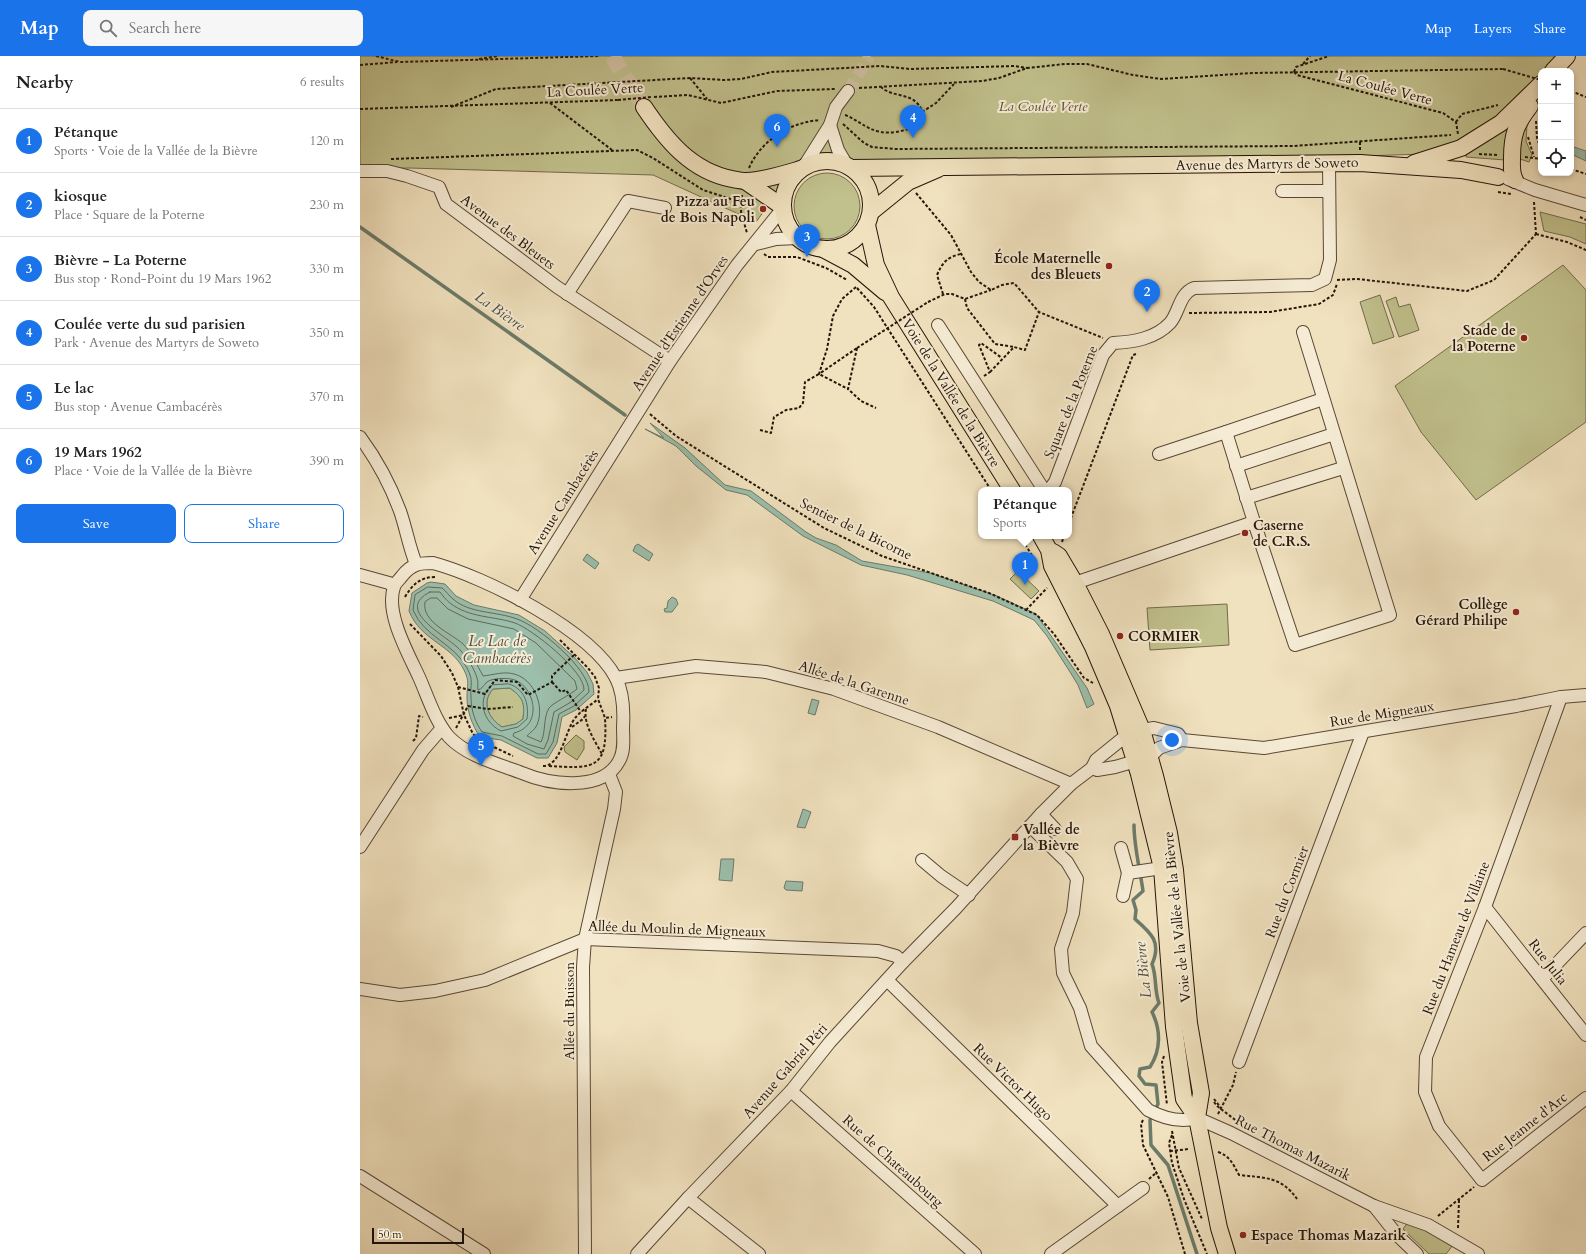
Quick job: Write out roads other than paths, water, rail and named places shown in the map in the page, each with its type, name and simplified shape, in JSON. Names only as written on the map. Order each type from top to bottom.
[{"type":"main road","points":[[1556,68],[1567,56]]},
{"type":"main road","points":[[1566,68],[1577,56]]},
{"type":"main road","points":[[1408,165],[1461,148],[1501,124],[1538,88]]},
{"type":"main road","points":[[1515,180],[1511,174],[1512,139],[1521,117],[1538,89]]},
{"type":"main road","points":[[647,102],[674,148],[695,164],[720,176],[747,175],[771,177],[802,169],[818,162],[834,162],[850,167],[863,180],[870,195],[869,218],[859,236],[849,244],[836,249],[823,249],[811,246],[798,238],[788,226],[783,207],[788,186],[802,169]]},
{"type":"main road","name":"Avenue des Martyrs de Soweto","points":[[850,167],[1329,163],[1408,165],[1461,170],[1498,177]]},
{"type":"main road","name":"Avenue des Martyrs de Soweto","points":[[869,218],[908,182],[943,167]]},
{"type":"main road","points":[[747,175],[783,207]]},
{"type":"main road","name":"Voie de la Vallée de la Bièvre","points":[[869,218],[876,265],[890,297],[1010,487]]},
{"type":"main road","name":"Voie de la Vallée de la Bièvre","points":[[823,249],[853,265],[890,297]]},
{"type":"main road","name":"Voie de la Vallée de la Bièvre","points":[[1043,539],[1049,550],[1054,581],[1093,647],[1132,735],[1147,755],[1169,833],[1178,900],[1189,1023],[1201,1093],[1197,1118]]},
{"type":"main road","name":"Voie de la Vallée de la Bièvre","points":[[1049,550],[1059,556],[1101,634],[1132,735]]},
{"type":"main road","name":"Voie de la Vallée de la Bièvre","points":[[1147,755],[1162,868],[1174,1026],[1184,1097],[1197,1118],[1211,1150],[1219,1228],[1228,1254]]},
{"type":"street","points":[[802,169],[831,122],[836,107],[848,91]]},
{"type":"street","points":[[831,122],[838,150],[850,167]]},
{"type":"street","points":[[1282,191],[1329,191],[1329,163]]},
{"type":"street","name":"Avenue des Bleuets","points":[[360,171],[387,171],[439,187],[446,204],[567,294],[670,361]]},
{"type":"street","name":"Avenue des Martyrs de Soweto","points":[[1498,177],[1515,180],[1535,190],[1586,205]]},
{"type":"street","name":"Square de la Poterne","points":[[1050,487],[1060,468],[1103,355],[1113,344],[1140,340],[1160,330],[1170,323],[1186,294],[1194,288],[1312,285],[1325,279],[1330,260],[1329,191]]},
{"type":"street","points":[[567,294],[628,201],[665,208]]},
{"type":"street","name":"Avenue d'Estienne d'Orves","points":[[632,421],[670,361],[737,265],[756,244],[783,207]]},
{"type":"street","points":[[756,244],[776,239],[798,238]]},
{"type":"street","points":[[938,325],[1042,487]]},
{"type":"street","points":[[1226,432],[1246,498],[1295,645],[1390,615],[1303,332]]},
{"type":"street","points":[[1159,454],[1323,400]]},
{"type":"street","name":"Avenue Cambacérès","points":[[520,600],[632,421]]},
{"type":"street","points":[[1236,466],[1334,434]]},
{"type":"street","points":[[360,437],[387,480],[400,511],[416,564]]},
{"type":"street","points":[[1246,498],[1344,468]]},
{"type":"street","points":[[1075,584],[1254,522]]},
{"type":"street","points":[[433,563],[450,567],[475,577],[520,600],[587,643],[605,662],[616,678],[620,689],[624,716],[623,748],[619,761],[609,774],[588,781],[572,784],[552,783],[533,778],[470,753],[450,738],[394,619],[392,602],[394,586],[406,571],[416,564],[433,563]]},
{"type":"street","points":[[360,575],[394,586]]},
{"type":"street","name":"Allée de la Garenne","points":[[616,678],[696,666],[766,672],[834,689],[938,727],[1071,784]]},
{"type":"street","name":"Rue de Migneaux","points":[[1092,768],[1097,770],[1115,767],[1182,740],[1264,748],[1508,708],[1561,697],[1586,695]]},
{"type":"street","name":"Rue du Hameau de Villaine","points":[[1482,1180],[1439,1126],[1425,1092],[1426,1057],[1485,907],[1561,697]]},
{"type":"street","points":[[360,847],[423,750],[443,723]]},
{"type":"street","name":"Rue de Migneaux","points":[[1132,735],[1154,728],[1178,734],[1182,740]]},
{"type":"street","name":"Rue du Cormier","points":[[1239,1062],[1364,732]]},
{"type":"street","points":[[1092,768],[1096,760],[1132,735]]},
{"type":"street","name":"Avenue Gabriel Péri","points":[[637,1254],[688,1198],[791,1091],[830,1042],[903,962],[969,895],[1041,814],[1071,784],[1092,768]]},
{"type":"street","name":"Allée du Buisson","points":[[585,1254],[583,1040],[585,939],[614,809],[616,792],[609,774]]},
{"type":"street","points":[[1041,814],[1055,829]]},
{"type":"street","points":[[1030,826],[1067,862],[1077,879],[1073,913],[1061,949],[1063,973],[1080,1008],[1091,1046],[1148,1110],[1159,1116],[1186,1121],[1197,1118]]},
{"type":"street","points":[[1121,848],[1136,872]]},
{"type":"street","points":[[922,860],[941,876],[969,895]]},
{"type":"street","points":[[1136,872],[1162,868]]},
{"type":"street","points":[[1122,896],[1136,872]]},
{"type":"street","name":"Rue Julia","points":[[1485,907],[1586,1035]]},
{"type":"street","points":[[1542,979],[1586,934]]},
{"type":"street","name":"Allée du Moulin de Migneaux","points":[[360,989],[400,995],[436,991],[485,980],[585,939],[878,951],[896,956],[903,962]]},
{"type":"street","name":"Rue Victor Hugo","points":[[887,980],[1118,1206]]},
{"type":"street","name":"Rue de Chateaubourg","points":[[791,1091],[975,1254]]},
{"type":"street","name":"Rue Jeanne d'Arc","points":[[1482,1180],[1586,1098]]},
{"type":"street","name":"Rue Thomas Mazarik","points":[[1197,1118],[1231,1133],[1374,1206],[1428,1225],[1478,1254]]},
{"type":"street","points":[[360,1176],[482,1254]]},
{"type":"street","points":[[1051,1254],[1143,1188]]},
{"type":"street","points":[[688,1198],[759,1254]]},
{"type":"street","name":"Rue Thomas Mazarik","points":[[1374,1206],[1397,1235],[1417,1254]]},
{"type":"water","points":[[1574,147],[1586,151],[1586,161],[1574,155]]},
{"type":"water","points":[[650,423],[685,448],[725,485],[751,491],[806,532],[816,538],[836,545],[862,561],[930,573],[997,596],[1036,614],[1087,688],[1094,704],[1087,708],[1078,685],[1047,636],[1034,620],[993,601],[907,575],[861,565],[803,536],[747,495],[726,490],[696,466],[676,446],[645,429],[664,438]]},
{"type":"water","points":[[638,544],[653,554],[649,561],[633,551],[635,546]]},
{"type":"water","points":[[587,554],[599,563],[595,569],[583,560]]},
{"type":"water","name":"Le Lac de Cambacérès","points":[[431,582],[445,584],[456,596],[474,605],[519,615],[545,631],[574,657],[587,672],[593,684],[594,694],[576,710],[562,717],[557,743],[548,758],[537,758],[501,740],[480,737],[472,723],[469,713],[467,702],[468,681],[464,670],[452,654],[421,629],[414,621],[409,611],[412,593]],"holes":[[[510,688],[522,701],[524,708],[523,719],[516,724],[502,727],[490,714],[487,699],[493,689]]]},
{"type":"water","points":[[672,597],[676,599],[678,604],[672,612],[665,612],[664,609],[667,608],[668,601]]},
{"type":"water","points":[[812,699],[819,701],[815,715],[808,713]]},
{"type":"water","points":[[803,809],[811,812],[805,828],[797,827]]},
{"type":"water","points":[[721,859],[734,859],[732,881],[719,880]]},
{"type":"water","points":[[786,881],[803,882],[802,891],[786,890],[784,888]]},
{"type":"waterway","name":"La Bièvre","points":[[360,227],[625,415]]},
{"type":"waterway","name":"La Bièvre","points":[[1134,825],[1136,850],[1143,891],[1133,900],[1136,910],[1135,919],[1146,929],[1153,938],[1155,944],[1156,950],[1152,964],[1159,1003],[1152,1012],[1157,1026],[1158,1047],[1150,1067],[1140,1069],[1139,1076],[1145,1084],[1156,1085],[1158,1104],[1150,1120],[1151,1145],[1168,1165],[1197,1254]]},
{"type":"tunnel","points":[[612,56],[644,107]]},
{"type":"tunnel","points":[[848,91],[870,56]]},
{"type":"place","name":"Coulée verte du sud parisien","points":[[913,138]]},
{"type":"place","name":"19 Mars 1962","points":[[777,147]]},
{"type":"place","name":"Pizza au Feu de Bois Napoli","points":[[763,209]]},
{"type":"place","name":"Bièvre - La Poterne","points":[[807,257]]},
{"type":"place","name":"École Maternelle des Bleuets","points":[[1109,266]]},
{"type":"place","name":"kiosque","points":[[1147,312]]},
{"type":"place","name":"Stade de la Poterne","points":[[1524,338]]},
{"type":"place","name":"Caserne de C.R.S.","points":[[1245,533]]},
{"type":"place","name":"Pétanque","points":[[1025,585]]},
{"type":"place","name":"Collège Gérard Philipe","points":[[1516,612]]},
{"type":"place","name":"CORMIER","points":[[1120,636]]},
{"type":"place","name":"Le lac","points":[[481,766]]},
{"type":"place","name":"Vallée de la Bièvre","points":[[1015,837]]},
{"type":"place","name":"Espace Thomas Mazarik","points":[[1243,1235]]},
{"type":"park label","name":"La Coulée Verte","points":[[1043,106]]}]
